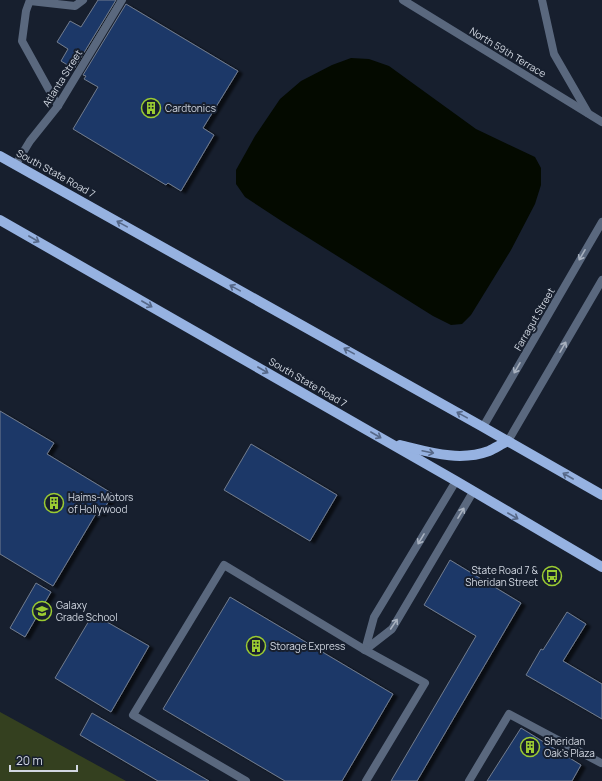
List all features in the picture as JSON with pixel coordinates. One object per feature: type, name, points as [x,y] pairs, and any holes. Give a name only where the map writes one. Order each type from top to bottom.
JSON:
[{"type":"main road","name":"South State Road 7","points":[[0,156],[508,441],[602,496]]},
{"type":"main road","name":"South State Road 7","points":[[0,220],[456,481],[602,567]]},
{"type":"main road","points":[[390,443],[449,456],[470,455],[488,451],[508,441]]},
{"type":"street","points":[[58,106],[22,41],[26,10],[30,0],[75,6],[83,0]]},
{"type":"street","name":"Atlanta Street","points":[[16,164],[30,140],[58,106],[122,0]]},
{"type":"street","name":"North 59th Terrace","points":[[403,0],[602,122]]},
{"type":"street","points":[[542,0],[554,54],[588,114]]},
{"type":"street","name":"Farragut Street","points":[[483,427],[602,222]]},
{"type":"street","points":[[508,441],[602,280]]},
{"type":"street","points":[[365,650],[374,617],[456,481]]},
{"type":"street","points":[[365,650],[392,629],[473,492]]},
{"type":"street","points":[[246,781],[133,715],[224,565],[365,650],[425,683],[366,781]]},
{"type":"street","points":[[469,781],[509,714],[602,763]]},
{"type":"green space","points":[[0,712],[126,781],[0,781]]},
{"type":"shaded area","points":[[351,58],[369,59],[389,66],[476,129],[535,157],[541,168],[541,185],[535,204],[511,250],[471,315],[462,324],[451,325],[433,316],[245,197],[236,184],[236,170],[255,136],[280,99],[301,81],[332,65]]},
{"type":"building","points":[[98,0],[116,0],[74,69],[61,61],[68,49],[57,42],[70,21],[81,27]]},
{"type":"building","name":"Cardtonics","points":[[126,4],[238,71],[203,128],[214,135],[181,191],[168,183],[166,185],[73,129],[98,87],[84,79],[86,76],[83,75]]},
{"type":"building","name":"Haims-Motors of Hollywood","points":[[0,411],[54,443],[47,454],[113,494],[101,514],[97,512],[53,586],[0,554]]},
{"type":"building","points":[[251,444],[337,495],[310,541],[224,490]]},
{"type":"building","points":[[450,560],[521,603],[417,781],[391,781],[476,636],[424,605]]},
{"type":"building","points":[[36,583],[51,592],[25,637],[10,628]]},
{"type":"building","name":"Storage Express","points":[[230,597],[393,694],[342,781],[285,781],[163,709]]},
{"type":"building","points":[[567,612],[586,624],[563,661],[602,684],[602,719],[526,675],[541,649],[543,650]]},
{"type":"building","points":[[93,614],[149,646],[111,712],[55,678]]},
{"type":"building","points":[[92,713],[209,781],[158,781],[80,735]]},
{"type":"building","name":"Sheridan Oak's Plaza","points":[[521,728],[581,765],[572,781],[487,781]]},
{"type":"place","name":"Cardtonics","points":[[151,108]]},
{"type":"place","name":"Haims-Motors of Hollywood","points":[[54,503]]},
{"type":"place","name":"State Road 7 & Sheridan Street","points":[[552,576]]},
{"type":"place","name":"Galaxy Grade School","points":[[42,611]]},
{"type":"place","name":"Storage Express","points":[[256,646]]},
{"type":"place","name":"Sheridan Oak's Plaza","points":[[530,747]]}]
